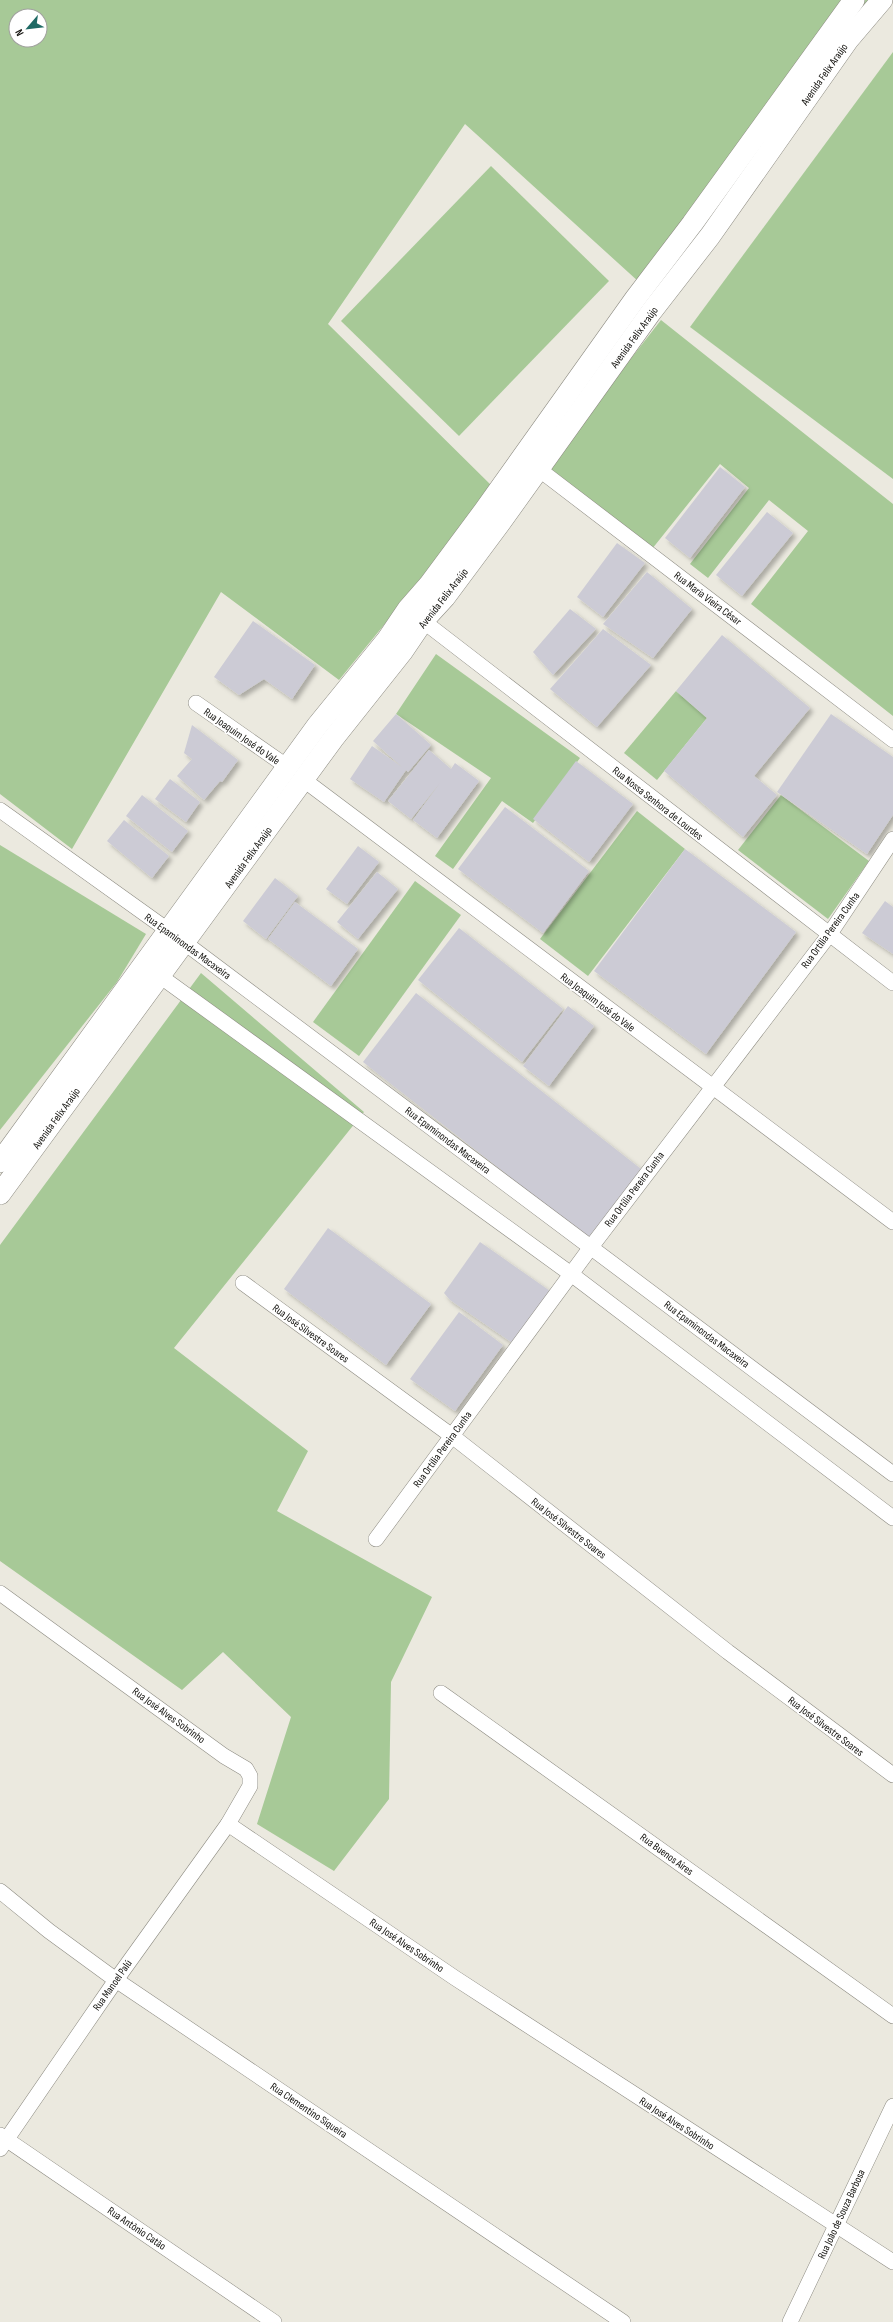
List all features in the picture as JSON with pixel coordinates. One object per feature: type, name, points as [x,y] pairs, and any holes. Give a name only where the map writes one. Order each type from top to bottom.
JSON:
[{"type":"main road","name":"Avenida Felix Araújo","points":[[0,1194],[152,970],[297,774],[333,739],[402,652],[423,621],[445,597],[635,299],[692,224],[854,0]]},
{"type":"main road","name":"Avenida Felix Araújo","points":[[297,774],[317,726],[386,640],[408,609],[531,463],[710,236],[848,40],[882,0]]},
{"type":"main road","name":"Avenida Felix Araújo","points":[[0,1162],[68,1066],[152,970]]},
{"type":"street","name":"Rua Maria Vieira César","points":[[531,463],[893,740]]},
{"type":"street","name":"Rua Nossa Senhora de Lourdes","points":[[423,621],[828,935],[893,983]]},
{"type":"street","name":"Rua Joaquim José do Vale","points":[[196,703],[297,774],[893,1222]]},
{"type":"street","name":"Rua Epaminondas Macaxeira","points":[[0,810],[177,937],[893,1474]]},
{"type":"street","name":"Rua Ortília Pereira Cunha","points":[[376,1539],[591,1247],[828,935],[893,839]]},
{"type":"street","points":[[152,970],[571,1274],[893,1518]]},
{"type":"street","name":"Rua José Silvestre Soares","points":[[243,1284],[452,1436],[728,1652],[893,1775]]},
{"type":"street","name":"Rua José Alves Sobrinho","points":[[0,1593],[224,1756],[246,1769],[250,1776],[250,1786],[228,1824],[462,1982],[835,2226],[893,2262]]},
{"type":"street","name":"Rua Buenos Aires","points":[[441,1693],[893,2016]]},
{"type":"street","name":"Rua Manoel Palú","points":[[2,2141],[228,1824]]},
{"type":"street","name":"Rua Clementino Siqueira","points":[[0,1890],[50,1931],[116,1980],[623,2322]]},
{"type":"street","name":"Rua João de Souza Barbosa","points":[[790,2322],[893,2106]]},
{"type":"street","name":"Rua Antônio Catão","points":[[2,2141],[274,2322]]},
{"type":"green space","points":[[0,0],[887,0],[661,302],[465,124],[328,324],[495,489],[339,680],[221,592],[72,849],[0,794]]},
{"type":"green space","points":[[893,52],[893,479],[690,327]]},
{"type":"green space","points":[[491,166],[609,281],[459,436],[341,321]]},
{"type":"green space","points":[[661,320],[893,504],[893,716],[751,604],[808,531],[769,500],[708,578],[690,564],[749,488],[720,464],[652,549],[547,466]]},
{"type":"green space","points":[[436,654],[580,758],[533,823],[502,801],[453,869],[435,856],[491,778],[396,714]]},
{"type":"green space","points":[[676,691],[707,718],[657,780],[624,753]]},
{"type":"green space","points":[[781,795],[869,861],[828,919],[738,850]]},
{"type":"green space","points":[[637,811],[685,849],[588,976],[540,939]]},
{"type":"green space","points":[[0,845],[146,934],[117,982],[0,1130]]},
{"type":"green space","points":[[415,881],[461,915],[359,1056],[313,1022]]},
{"type":"green space","points":[[201,973],[364,1112],[174,1348],[308,1451],[277,1511],[432,1597],[391,1682],[389,1799],[334,1871],[257,1824],[291,1717],[223,1652],[182,1690],[0,1561],[0,1245]]},
{"type":"building","points":[[720,467],[745,487],[690,558],[665,538]]},
{"type":"building","points":[[767,512],[793,533],[742,596],[716,575]]},
{"type":"building","points":[[617,543],[645,563],[603,617],[577,597]]},
{"type":"building","points":[[647,572],[692,609],[653,658],[603,624]]},
{"type":"building","points":[[570,609],[596,629],[553,675],[533,652]]},
{"type":"building","points":[[253,621],[315,665],[292,699],[264,679],[239,695],[214,677]]},
{"type":"building","points":[[603,629],[651,665],[597,727],[550,689]]},
{"type":"building","points":[[722,635],[810,708],[754,776],[777,795],[743,837],[664,771],[707,718],[676,691]]},
{"type":"building","points":[[396,714],[431,745],[408,772],[406,770],[384,802],[350,779],[372,746],[402,767],[373,741]]},
{"type":"building","points":[[831,714],[893,757],[893,815],[867,854],[777,792]]},
{"type":"building","points":[[192,725],[238,760],[222,782],[220,781],[204,800],[177,776],[192,759],[184,753]]},
{"type":"building","points":[[429,750],[451,769],[455,763],[479,781],[437,838],[413,820],[440,783],[411,819],[388,801]]},
{"type":"building","points":[[576,761],[633,804],[589,862],[533,819]]},
{"type":"building","points":[[170,779],[200,802],[186,822],[155,799]]},
{"type":"building","points":[[142,795],[188,831],[172,852],[126,816]]},
{"type":"building","points":[[505,807],[589,871],[543,933],[458,869]]},
{"type":"building","points":[[124,820],[169,856],[152,878],[107,841]]},
{"type":"building","points":[[358,846],[379,862],[347,904],[326,889]]},
{"type":"building","points":[[685,849],[796,932],[706,1054],[594,971]]},
{"type":"building","points":[[377,872],[398,889],[358,939],[337,922]]},
{"type":"building","points":[[275,878],[298,896],[266,939],[243,921]]},
{"type":"building","points":[[885,901],[893,907],[893,954],[862,933]]},
{"type":"building","points":[[295,902],[358,949],[331,986],[268,939]]},
{"type":"building","points":[[459,928],[563,1009],[522,1062],[418,980]]},
{"type":"building","points":[[416,993],[641,1169],[588,1238],[363,1062]]},
{"type":"building","points":[[568,1006],[594,1026],[549,1086],[523,1066]]},
{"type":"building","points":[[328,1228],[431,1304],[386,1365],[284,1289]]},
{"type":"building","points":[[480,1242],[550,1291],[514,1344],[450,1300],[444,1293]]},
{"type":"building","points":[[459,1312],[503,1345],[455,1411],[410,1379]]}]
